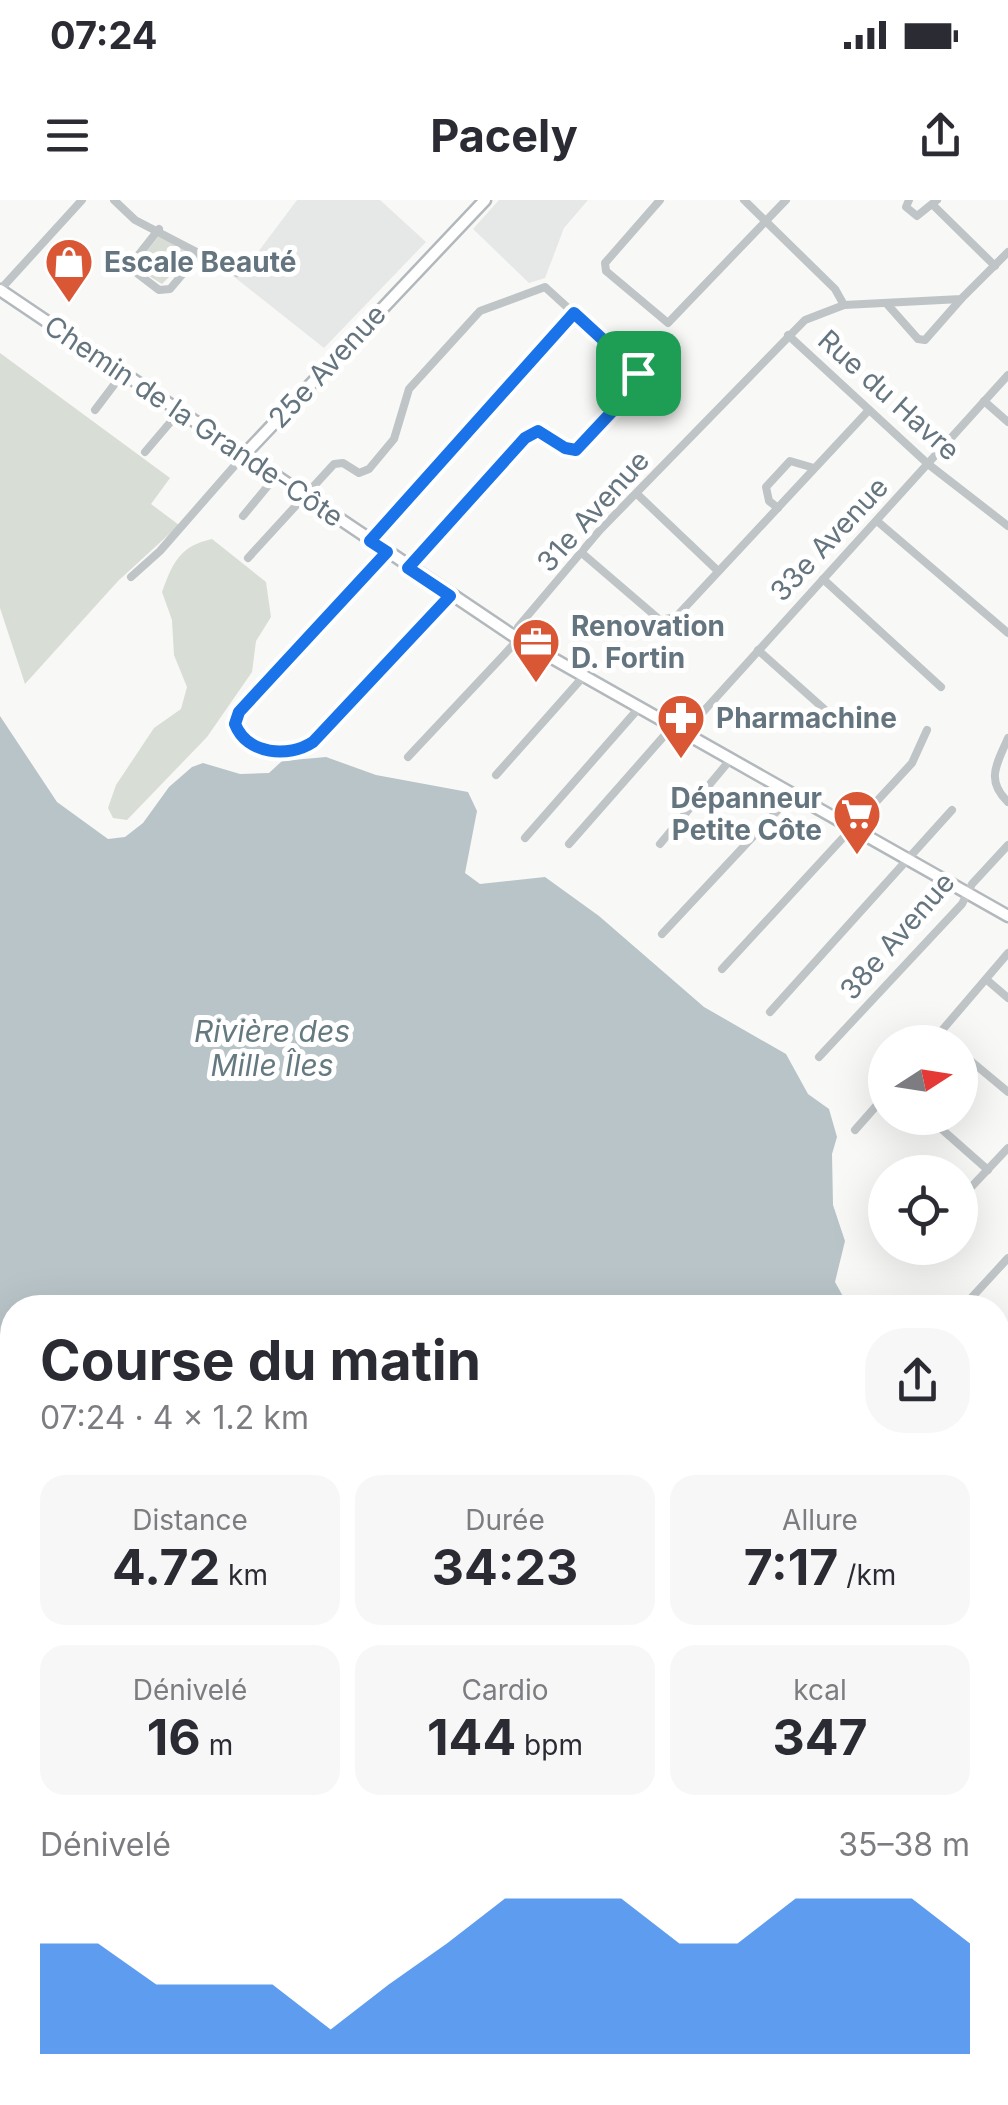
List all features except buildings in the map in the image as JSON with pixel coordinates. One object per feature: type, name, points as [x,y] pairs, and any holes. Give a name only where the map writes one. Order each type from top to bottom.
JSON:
[{"type":"main road","name":"25e Avenue","points":[[244,455],[485,200]]},
{"type":"main road","name":"Chemin de la Grande-Côte","points":[[0,290],[515,637],[1008,916]]},
{"type":"street","points":[[0,290],[82,200]]},
{"type":"street","points":[[114,200],[135,220],[160,229],[237,273]]},
{"type":"street","points":[[660,200],[605,263],[606,271],[668,323],[786,200]]},
{"type":"street","points":[[744,200],[836,289],[844,305]]},
{"type":"street","points":[[886,304],[918,339],[924,340],[1003,261],[935,202],[917,216],[906,207],[908,200]]},
{"type":"street","points":[[160,229],[129,267],[159,290],[170,288],[202,252]]},
{"type":"street","points":[[248,558],[336,463],[359,473],[368,470],[394,439],[409,390],[485,307],[543,286],[636,370],[638,384],[576,450],[565,448],[538,431],[528,435],[408,568]]},
{"type":"street","name":"31e Avenue","points":[[408,758],[501,658],[518,627],[583,554],[788,334],[805,320],[844,305],[961,299]]},
{"type":"street","points":[[370,541],[574,313]]},
{"type":"street","name":"Rue du Havre","points":[[788,334],[928,464],[1008,526]]},
{"type":"street","points":[[94,410],[123,373]]},
{"type":"street","name":"33e Avenue","points":[[683,734],[1008,376]]},
{"type":"street","points":[[984,401],[1008,422]]},
{"type":"street","points":[[583,554],[666,621],[676,617],[869,410]]},
{"type":"street","points":[[145,452],[179,412]]},
{"type":"street","name":"25e Avenue","points":[[131,577],[160,551],[244,455]]},
{"type":"street","points":[[778,508],[769,501],[766,487],[790,462],[814,468]]},
{"type":"street","points":[[243,516],[276,476]]},
{"type":"street","points":[[637,494],[718,570]]},
{"type":"street","points":[[877,521],[1008,632]]},
{"type":"street","points":[[387,552],[236,718],[240,734],[261,748],[288,752],[308,745],[450,596]]},
{"type":"street","points":[[823,578],[941,687]]},
{"type":"street","points":[[758,650],[841,724]]},
{"type":"street","points":[[496,775],[582,678]]},
{"type":"street","points":[[525,838],[638,709]]},
{"type":"street","points":[[570,844],[672,728]]},
{"type":"street","points":[[722,969],[916,758],[927,730]]},
{"type":"street","points":[[1008,738],[992,774],[995,790],[1008,802]]},
{"type":"street","points":[[660,844],[730,760]]},
{"type":"street","points":[[662,934],[792,795]]},
{"type":"street","points":[[770,1012],[952,810]]},
{"type":"street","name":"38e Avenue","points":[[820,1057],[1008,845]]},
{"type":"street","points":[[948,1025],[1008,953]]},
{"type":"street","points":[[987,980],[1008,998]]},
{"type":"street","points":[[978,1067],[1008,1092]]},
{"type":"street","points":[[855,1130],[868,1115]]},
{"type":"street","points":[[948,1135],[988,1170]]},
{"type":"street","points":[[978,1180],[1008,1148]]},
{"type":"street","points":[[974,1295],[1008,1258]]},
{"type":"shaded area","points":[[297,200],[380,200],[426,242],[324,348],[233,276],[252,260]]},
{"type":"shaded area","points":[[499,200],[588,200],[564,228],[545,278],[529,283],[473,229]]},
{"type":"shaded area","points":[[159,236],[191,249],[192,254],[162,284],[138,269],[137,263]]},
{"type":"shaded area","points":[[0,353],[170,478],[151,504],[179,525],[118,581],[25,684],[0,608]]},
{"type":"shaded area","points":[[212,539],[266,582],[271,617],[256,641],[252,672],[207,737],[127,820],[113,818],[108,808],[116,785],[154,728],[181,709],[187,687],[174,655],[172,620],[162,592],[179,557],[192,546]]},
{"type":"water","name":"Rivière des Mille Îles","points":[[0,716],[57,802],[108,839],[125,837],[143,823],[169,787],[192,767],[203,763],[240,774],[269,773],[282,761],[326,757],[376,775],[468,792],[477,811],[465,873],[480,884],[545,877],[599,916],[704,1007],[786,1054],[808,1094],[829,1109],[837,1137],[832,1154],[833,1205],[845,1241],[835,1282],[842,1295],[0,1295]]},
{"type":"place","name":"Escale Beauté","points":[[69,304]]},
{"type":"place","name":"Renovation D. Fortin","points":[[536,684]]},
{"type":"place","name":"Pharmachine","points":[[681,760]]},
{"type":"place","name":"Dépanneur Petite Côte","points":[[857,856]]},
{"type":"route","points":[[574,313],[638,373],[636,386],[574,451],[538,431],[528,435],[415,559],[408,568],[450,596],[313,742],[294,751],[278,752],[256,746],[240,734],[235,724],[239,712],[387,552],[370,541],[574,313]]}]
